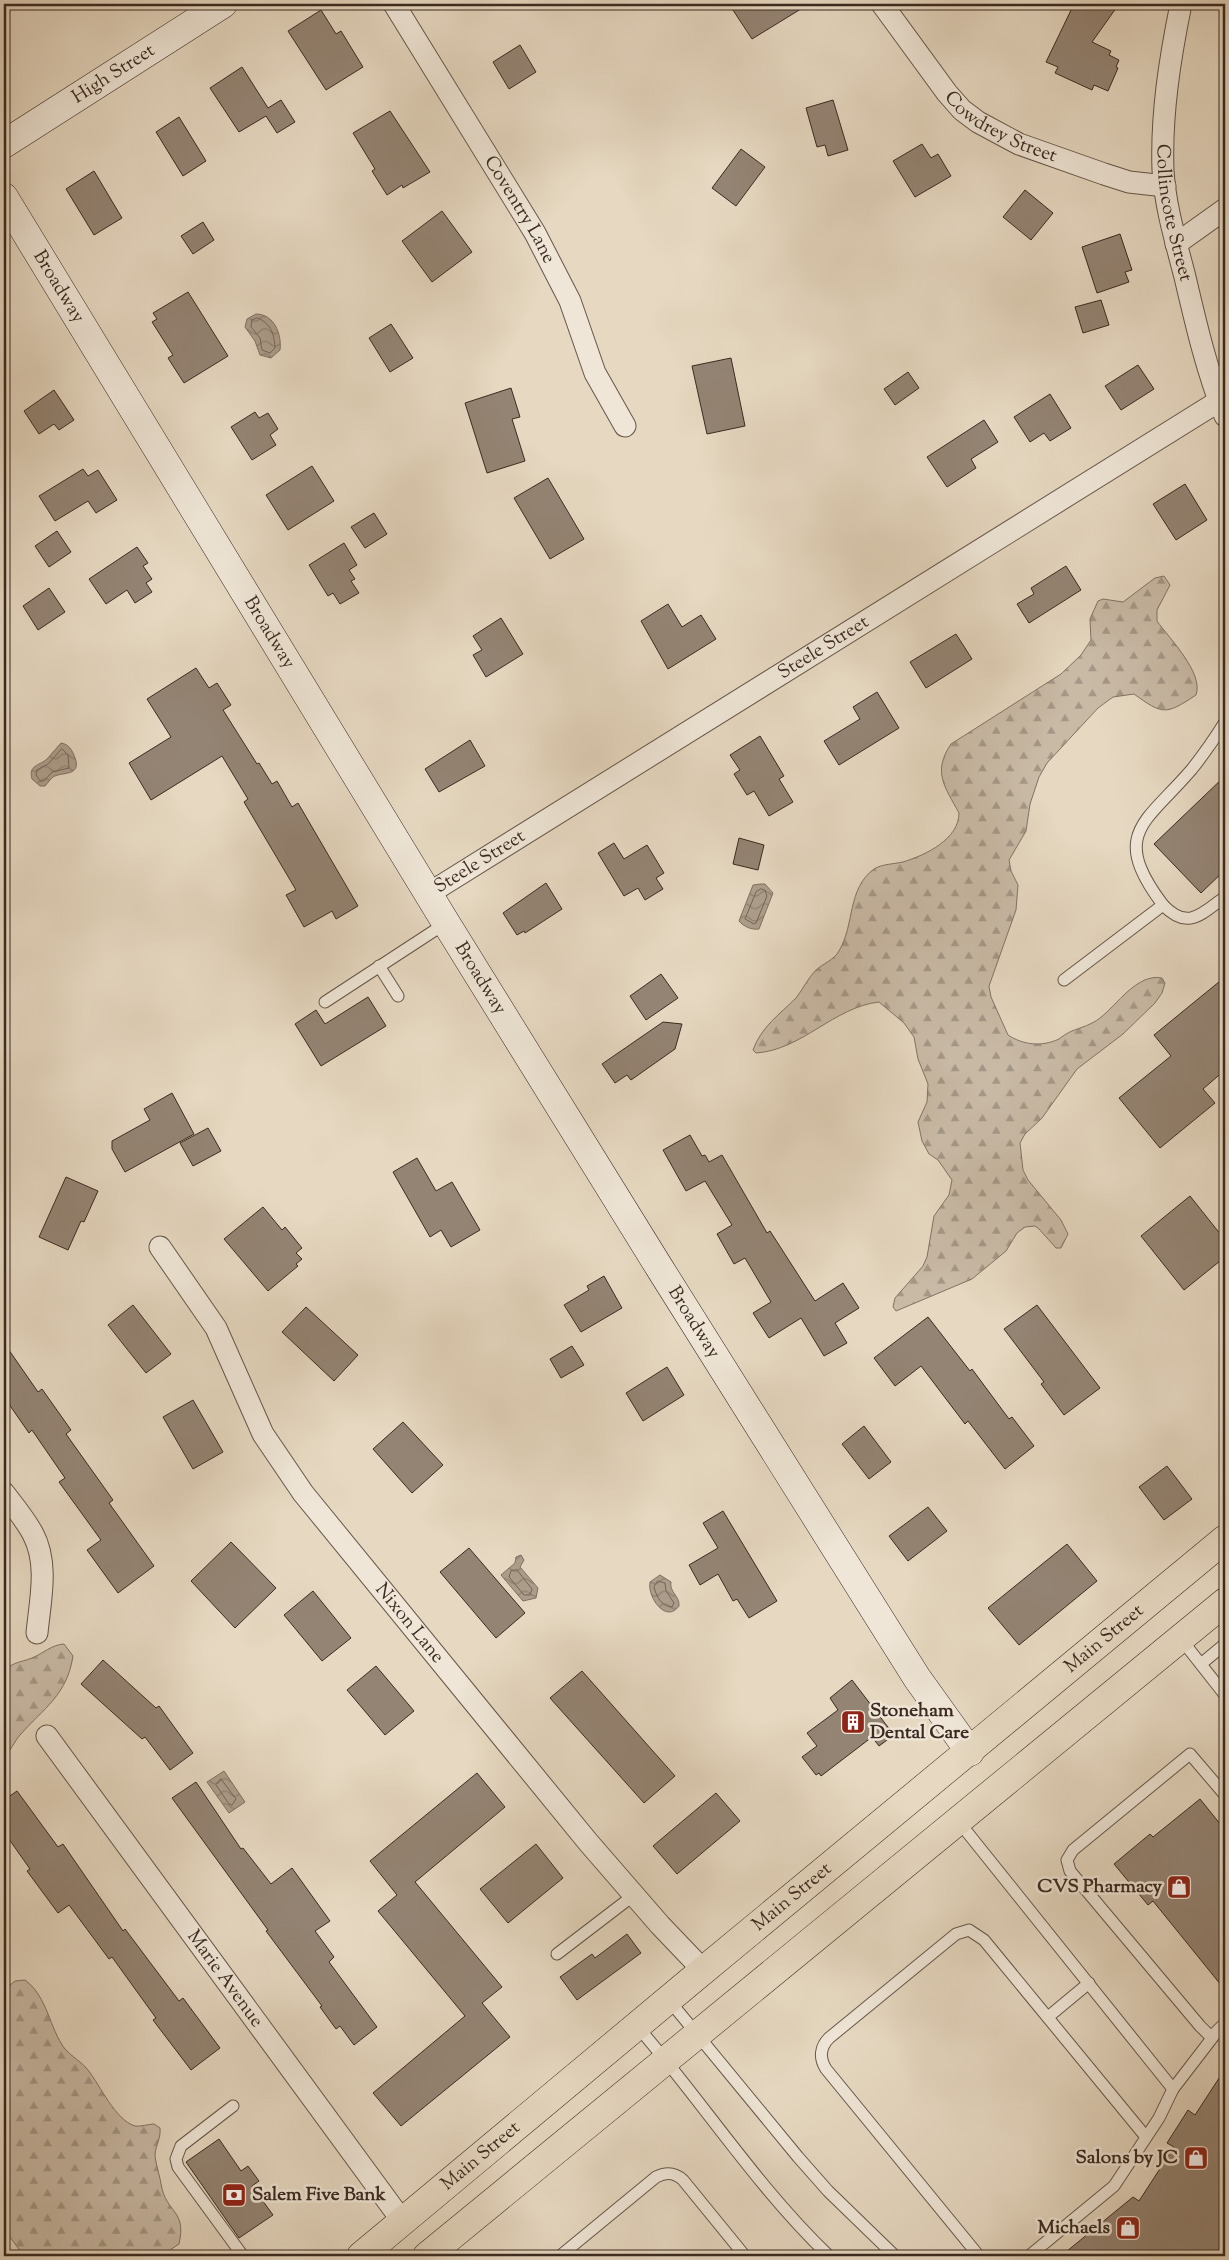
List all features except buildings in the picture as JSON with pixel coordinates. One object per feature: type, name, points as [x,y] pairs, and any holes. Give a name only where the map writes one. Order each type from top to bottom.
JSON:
[{"type":"main road","name":"High Street","points":[[4,144],[223,4]]},
{"type":"main road","name":"Broadway","points":[[4,197],[446,923],[917,1678],[970,1752]]},
{"type":"main road","name":"Main Street","points":[[361,2256],[703,1970],[970,1752],[1225,1539]]},
{"type":"main road","points":[[427,2256],[959,1822],[1225,1602]]},
{"type":"street","name":"Coventry Lane","points":[[394,4],[536,233],[570,302],[594,373],[625,426]]},
{"type":"street","name":"Cowdrey Street","points":[[882,4],[947,93],[962,110],[978,122],[1019,144],[1104,174],[1129,182],[1164,186]]},
{"type":"street","name":"Collincote Street","points":[[1181,4],[1165,111],[1163,145],[1164,186],[1176,244],[1196,323],[1222,408]]},
{"type":"street","points":[[1176,244],[1225,209]]},
{"type":"street","name":"Steele Street","points":[[428,894],[1222,408]]},
{"type":"street","name":"Nixon Lane","points":[[160,1247],[216,1328],[263,1434],[303,1493],[588,1842],[703,1970]]},
{"type":"street","points":[[4,1493],[33,1534],[40,1553],[42,1580],[37,1633]]},
{"type":"street","name":"Marie Avenue","points":[[47,1736],[403,2222]]},
{"type":"lane","points":[[1225,722],[1192,768],[1149,813],[1138,834],[1136,845],[1140,870],[1163,905],[1172,914],[1182,919],[1190,919],[1198,916],[1225,897]]},
{"type":"lane","points":[[1064,980],[1163,905]]},
{"type":"lane","points":[[325,1002],[446,923]]},
{"type":"lane","points":[[380,966],[398,996]]},
{"type":"lane","points":[[1181,1639],[1225,1695]]},
{"type":"lane","points":[[1201,1664],[1225,1644]]},
{"type":"lane","points":[[1211,2037],[1070,1871],[1067,1863],[1069,1855],[1073,1850],[1190,1754],[1225,1795]]},
{"type":"lane","points":[[959,1822],[1173,2089]]},
{"type":"lane","points":[[557,1954],[634,1895]]},
{"type":"lane","points":[[979,2256],[826,2070],[821,2051],[829,2038],[962,1931],[975,1932],[984,1940],[1146,2137]]},
{"type":"lane","points":[[1048,2017],[1089,1983]]},
{"type":"lane","points":[[668,2000],[828,2191],[895,2256]]},
{"type":"lane","points":[[1029,2256],[1114,2186],[1146,2137],[1173,2089],[1211,2037],[1225,2024]]},
{"type":"lane","points":[[637,2026],[667,2061],[762,2183],[808,2237],[828,2256]]},
{"type":"lane","points":[[233,2106],[182,2146],[176,2159],[178,2167],[243,2256]]},
{"type":"lane","points":[[560,2256],[656,2177],[669,2173],[683,2180],[745,2256]]},
{"type":"green space","points":[[1164,576],[1170,585],[1157,610],[1157,621],[1190,666],[1197,686],[1196,695],[1178,706],[1165,710],[1152,706],[1134,694],[1113,697],[1098,708],[1047,763],[1039,777],[1030,804],[1026,831],[1009,860],[1011,871],[1018,885],[1016,910],[989,986],[991,997],[1008,1035],[1020,1041],[1033,1044],[1053,1042],[1100,1018],[1128,991],[1144,980],[1162,978],[1165,983],[1162,993],[1155,1003],[1123,1034],[1077,1069],[1042,1118],[1025,1134],[1020,1143],[1023,1170],[1028,1180],[1061,1220],[1068,1234],[1061,1248],[1056,1248],[1035,1226],[1025,1227],[1017,1233],[1006,1251],[972,1279],[896,1311],[893,1307],[895,1298],[923,1266],[927,1257],[934,1216],[949,1195],[952,1180],[938,1160],[929,1154],[922,1141],[918,1122],[927,1102],[928,1084],[918,1059],[914,1037],[904,1023],[879,1002],[847,1012],[803,1037],[773,1050],[756,1053],[753,1050],[761,1034],[777,1015],[796,998],[813,973],[839,951],[844,941],[855,897],[865,877],[877,867],[903,862],[931,850],[940,845],[953,831],[958,822],[959,813],[945,787],[941,771],[945,754],[951,744],[1061,674],[1081,655],[1091,640],[1090,619],[1098,601],[1103,599],[1123,602],[1155,578]]},
{"type":"green space","points":[[64,1644],[73,1656],[66,1681],[53,1700],[20,1735],[4,1757],[4,1671],[14,1664]]},
{"type":"green space","points":[[25,1980],[39,1995],[55,2032],[65,2049],[88,2070],[121,2117],[135,2126],[154,2124],[160,2128],[155,2154],[156,2161],[164,2194],[178,2218],[181,2233],[179,2244],[161,2256],[24,2256],[4,2229],[4,1990],[15,1981]]},
{"type":"water","points":[[256,314],[268,317],[276,326],[280,338],[280,350],[271,358],[260,355],[255,341],[245,327],[247,319]]},
{"type":"water","points":[[61,743],[71,749],[76,766],[71,772],[57,775],[45,786],[40,786],[32,779],[33,768],[47,759]]},
{"type":"water","points":[[765,884],[773,893],[759,929],[754,929],[739,921],[753,885]]},
{"type":"water","points":[[521,1555],[524,1560],[520,1567],[538,1588],[536,1598],[523,1601],[501,1575],[515,1563],[516,1557]]},
{"type":"water","points":[[660,1575],[671,1582],[672,1589],[678,1599],[679,1606],[674,1611],[663,1610],[651,1595],[650,1582]]},
{"type":"water","points":[[224,1771],[245,1802],[229,1813],[207,1782]]},
{"type":"place","name":"Stoneham Dental Care","points":[[853,1722]]},
{"type":"place","name":"CVS Pharmacy","points":[[1179,1887]]},
{"type":"place","name":"Salons by JC","points":[[1196,2158]]},
{"type":"place","name":"Salem Five Bank","points":[[234,2195]]},
{"type":"place","name":"Michaels","points":[[1128,2228]]}]
